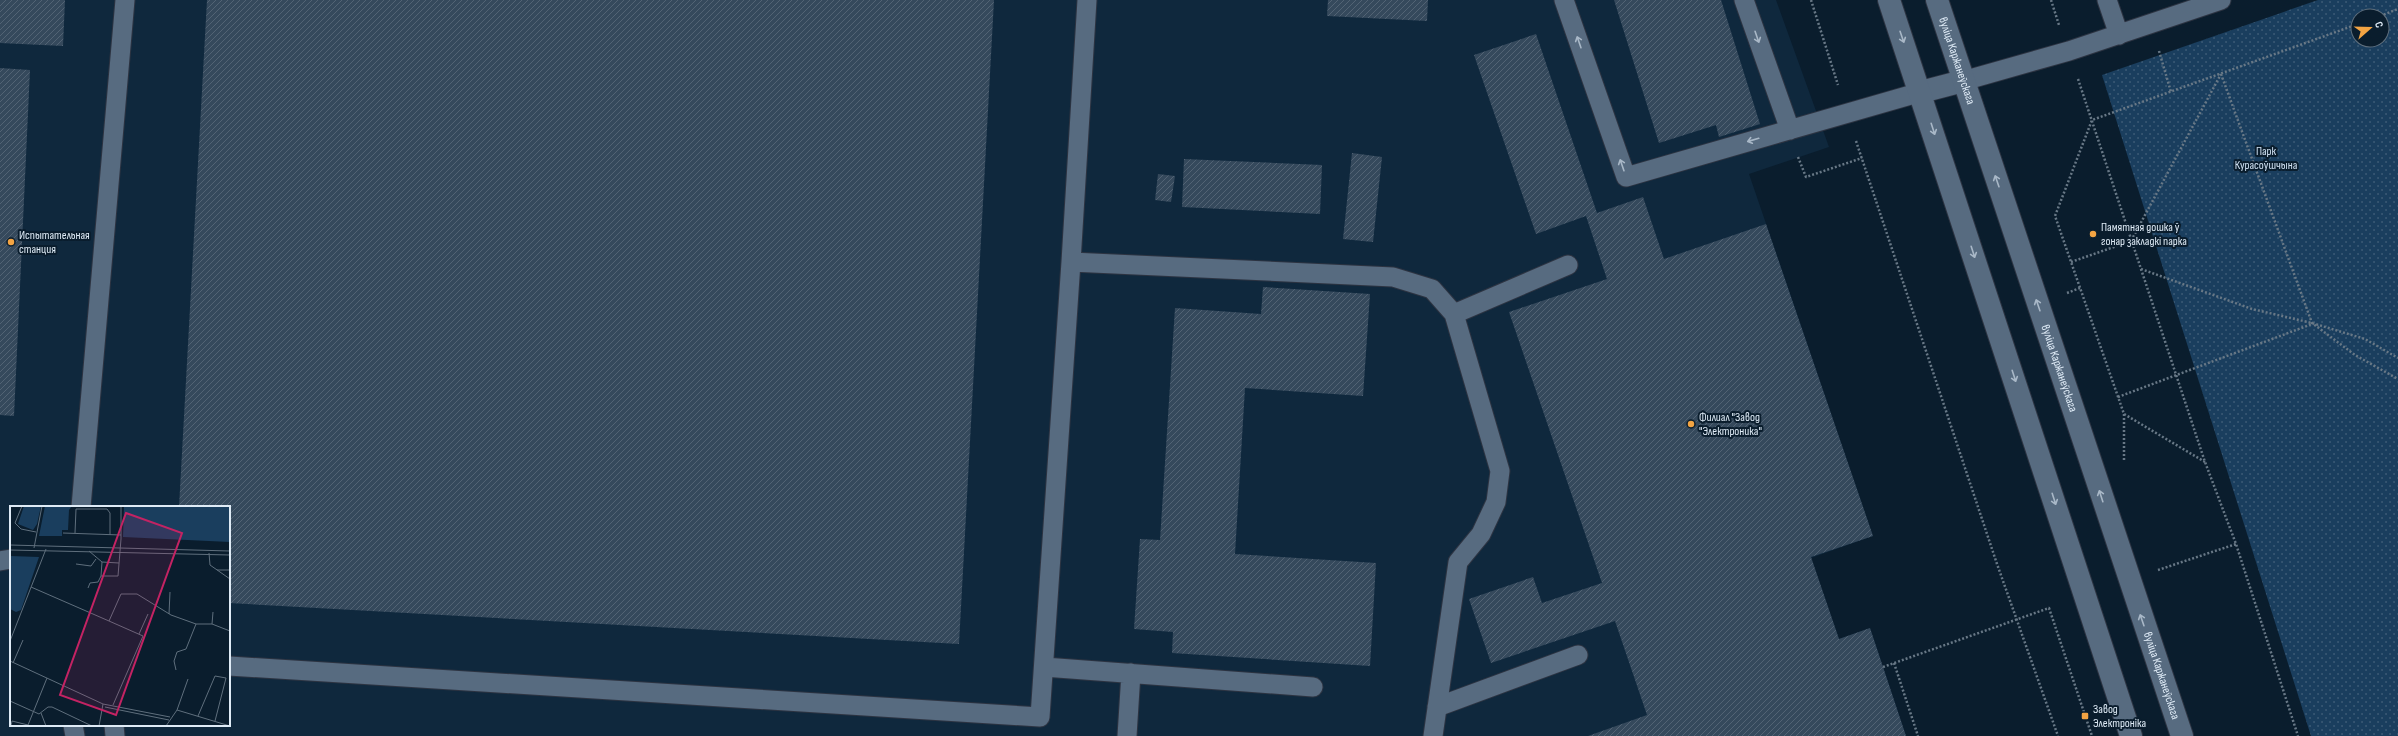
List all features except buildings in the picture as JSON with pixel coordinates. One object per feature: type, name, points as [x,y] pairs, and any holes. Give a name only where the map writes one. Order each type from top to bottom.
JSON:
[{"type":"main road","points":[[1889,0],[1921,92],[2131,736]]},
{"type":"main road","name":"вуліца Каржанеўскага","points":[[1937,0],[2182,736]]},
{"type":"main road","points":[[1921,92],[1963,81]]},
{"type":"lane","points":[[81,506],[125,0]]},
{"type":"lane","points":[[230,666],[1040,716],[1087,0]]},
{"type":"lane","points":[[1564,0],[1626,177],[1790,130],[1847,111],[1921,92]]},
{"type":"lane","points":[[1744,0],[1790,130]]},
{"type":"lane","points":[[2107,0],[2119,35]]},
{"type":"lane","points":[[1963,81],[2069,51],[2221,0]]},
{"type":"lane","points":[[1071,262],[1393,277],[1432,289],[1454,314],[1500,471],[1496,502],[1481,534],[1458,562],[1433,736]]},
{"type":"lane","points":[[1454,314],[1568,265]]},
{"type":"lane","points":[[0,560],[10,559]]},
{"type":"lane","points":[[1437,707],[1578,655]]},
{"type":"lane","points":[[1044,667],[1313,687]]},
{"type":"lane","points":[[1127,736],[1130,673]]},
{"type":"lane","points":[[73,726],[74,736]]},
{"type":"lane","points":[[114,726],[115,736]]},
{"type":"path","points":[[1811,0],[2016,621],[2058,736]]},
{"type":"path","points":[[2205,462],[2124,414],[2055,216],[2092,120],[2350,27]]},
{"type":"path","points":[[2069,51],[2140,268],[2178,374],[2205,462],[2236,544],[2298,736]]},
{"type":"path","points":[[2071,262],[2131,241],[2221,74]]},
{"type":"path","points":[[2221,74],[2312,324],[2355,355],[2398,379]]},
{"type":"path","points":[[1790,130],[1806,177],[1862,158]]},
{"type":"path","points":[[2140,268],[2252,309],[2365,339],[2398,358]]},
{"type":"path","points":[[2118,397],[2312,324]]},
{"type":"path","points":[[2152,572],[2236,544]]},
{"type":"path","points":[[1883,667],[2049,608],[2092,736]]},
{"type":"path","points":[[1894,663],[1918,736]]},
{"type":"shaded area","points":[[0,0],[1776,0],[1829,147],[1749,174],[1873,536],[1811,558],[1839,639],[1870,628],[1906,736],[0,736]]},
{"type":"green space","name":"Парк Курасоўшчына","points":[[2318,0],[2398,0],[2398,736],[2311,736],[2102,75]]},
{"type":"place","name":"Памятная дошка ў гонар закладкі парка","points":[[2093,234]]},
{"type":"place","name":"Испытательная станция","points":[[11,242]]},
{"type":"place","name":"Филиал \"Завод \"Электроника\"","points":[[1691,424]]},
{"type":"place","name":"Завод Электроніка","points":[[2085,716]]}]
